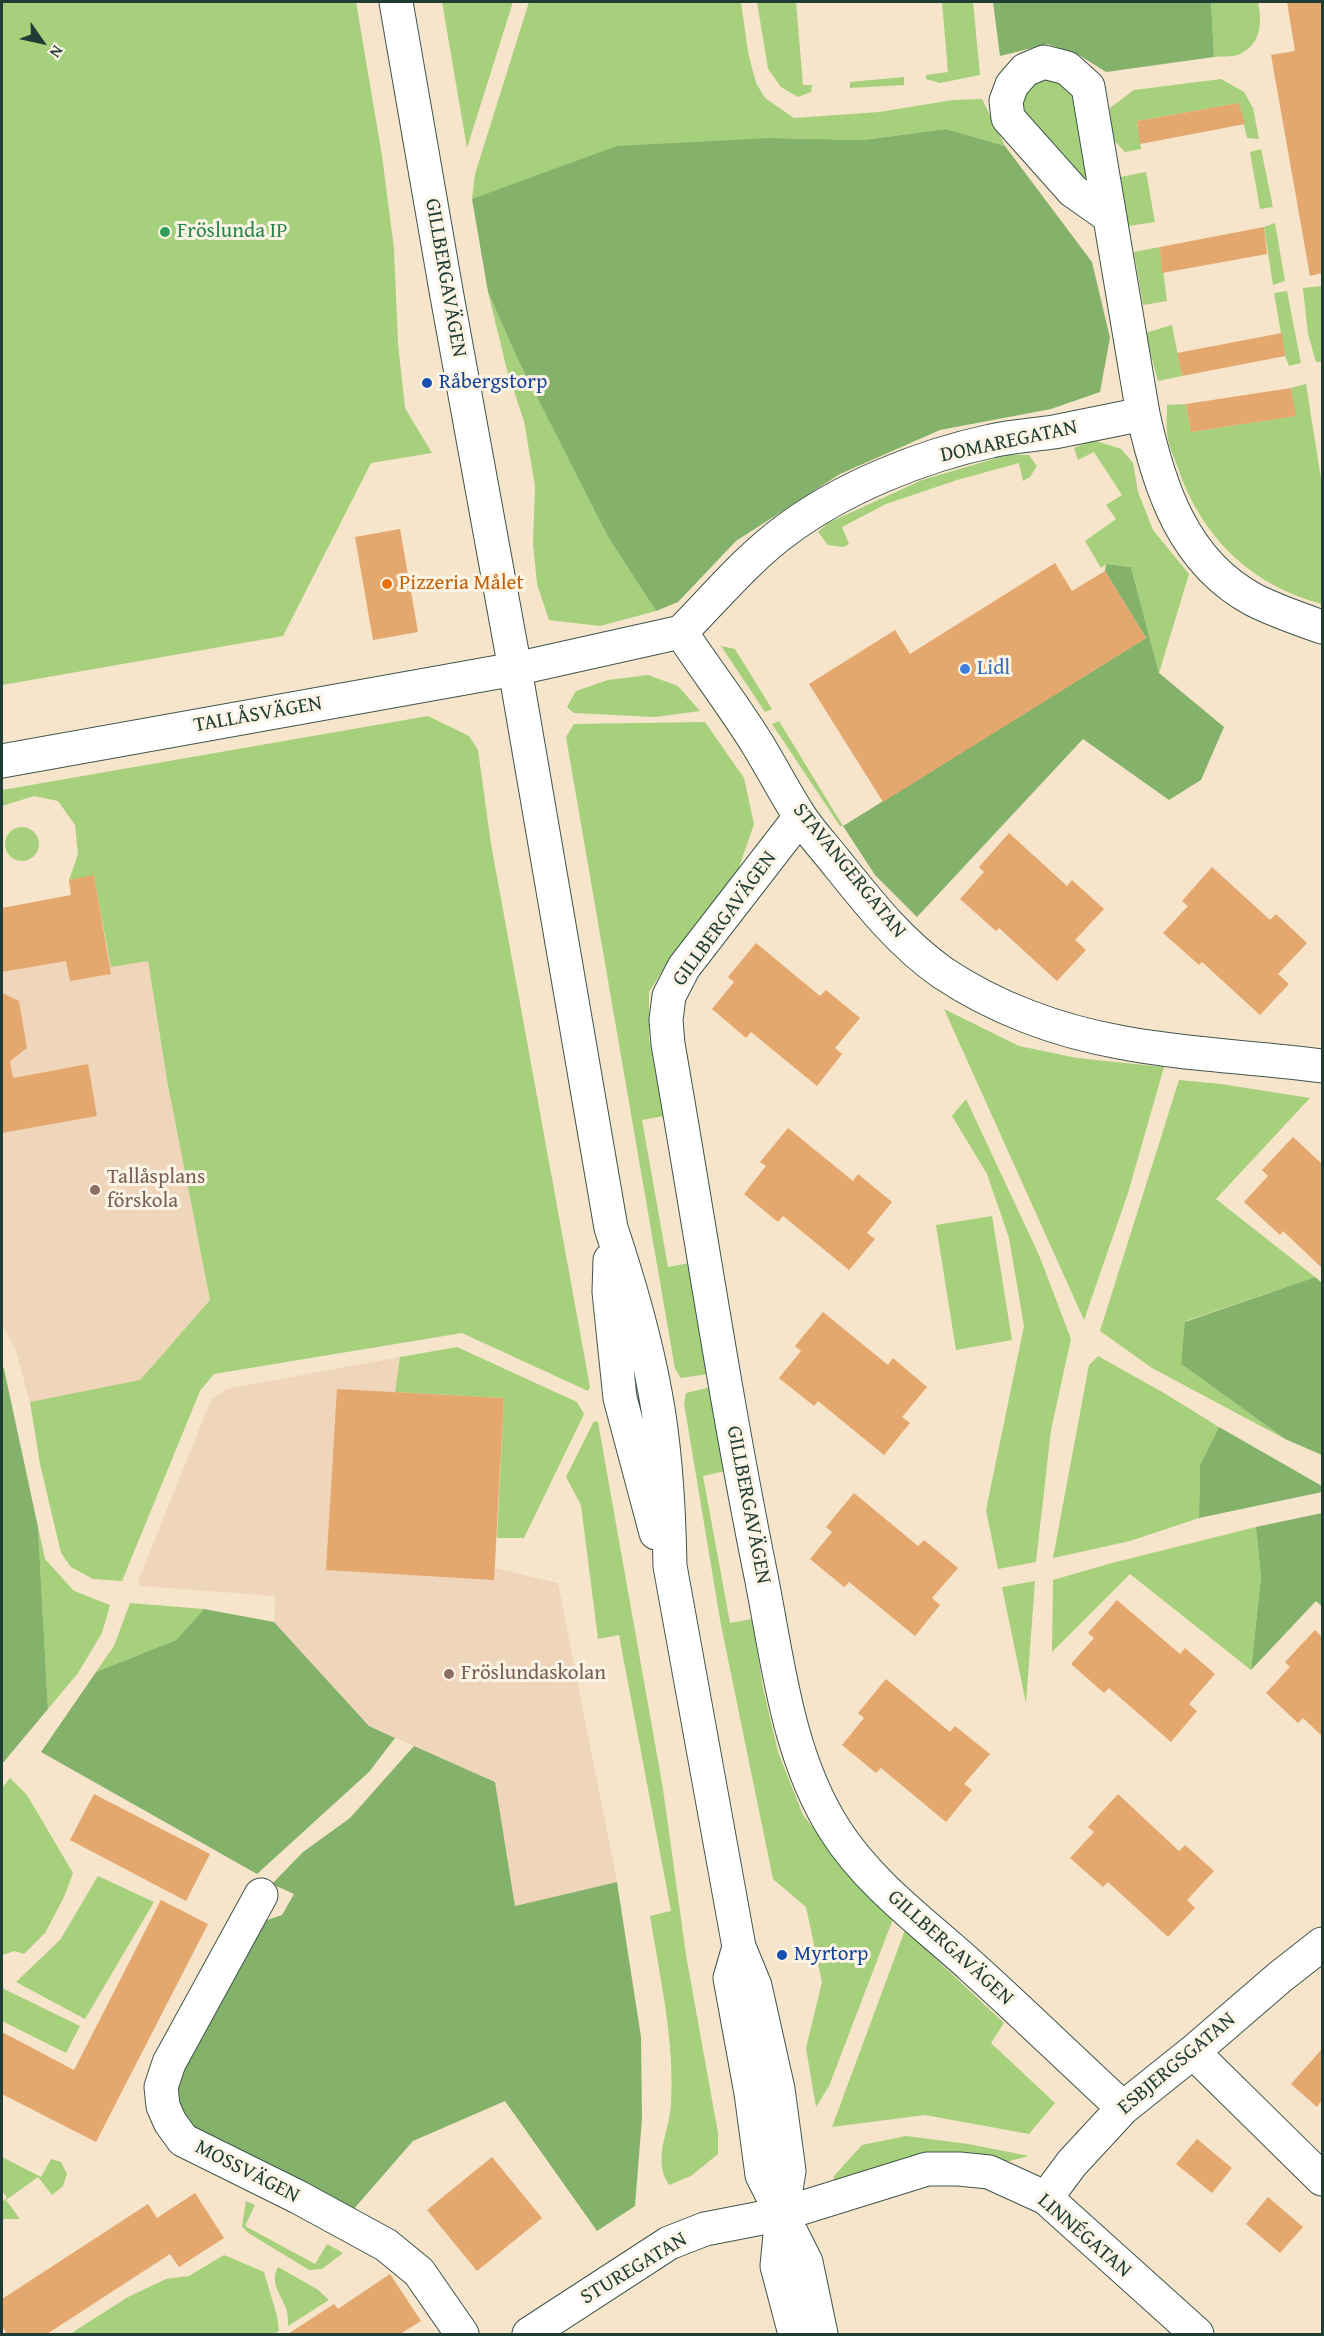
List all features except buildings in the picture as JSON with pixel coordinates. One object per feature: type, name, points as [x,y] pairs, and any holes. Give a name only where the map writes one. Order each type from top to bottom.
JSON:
[{"type":"street","name":"GILLBERGAVÄGEN","points":[[396,2],[515,669],[610,1228],[609,1292],[620,1398],[652,1522],[670,1566],[739,1947],[730,1978],[751,2093],[762,2175],[806,2262],[821,2334]]},
{"type":"street","points":[[1110,217],[1143,414],[1154,462],[1167,499],[1182,529],[1224,578],[1253,599],[1286,615],[1323,627]]},
{"type":"street","name":"DOMAREGATAN","points":[[681,632],[784,531],[830,502],[872,482],[905,467],[993,440],[1054,432],[1143,414]]},
{"type":"street","points":[[515,669],[681,632]]},
{"type":"street","name":"STAVANGERGATAN","points":[[681,632],[757,743],[801,817],[876,912],[912,948],[943,973],[979,994],[1047,1023],[1120,1042],[1323,1066]]},
{"type":"street","name":"TALLÅSVÄGEN","points":[[2,761],[515,669]]},
{"type":"street","name":"GILLBERGAVÄGEN","points":[[801,817],[684,967],[669,996],[666,1020],[668,1044],[740,1474],[800,1759],[816,1798],[836,1832],[870,1876],[973,1967],[1123,2108]]},
{"type":"street","name":"MOSSVÄGEN","points":[[261,1895],[169,2063],[161,2087],[163,2106],[170,2122],[183,2140],[298,2197],[386,2245],[420,2272],[462,2334]]},
{"type":"street","name":"ESBJERGSGATAN","points":[[1046,2198],[1072,2163],[1123,2108],[1323,1944]]},
{"type":"street","points":[[1193,2052],[1323,2179]]},
{"type":"street","name":"LINNÉGATAN","points":[[782,2214],[927,2169],[989,2172],[1046,2198],[1193,2333]]},
{"type":"street","points":[[782,2214],[777,2265],[795,2334]]},
{"type":"street","name":"STUREGATAN","points":[[529,2334],[669,2243],[705,2229],[782,2214]]},
{"type":"shaded area","name":"Tallåsplans förskola","points":[[94,875],[148,961],[167,1080],[210,1300],[138,1382],[30,1402],[15,1348],[2,1325],[2,908],[71,895],[69,880]]},
{"type":"shaded area","name":"Fröslundaskolan","points":[[400,1357],[395,1392],[504,1398],[495,1568],[558,1583],[617,1882],[515,1906],[495,1782],[369,1726],[274,1622],[275,1596],[140,1586],[138,1581],[211,1400],[226,1389]]},
{"type":"green space","name":"Fröslunda IP","points":[[2,2],[356,2],[382,156],[394,249],[398,343],[405,408],[432,453],[371,463],[283,636],[2,685]]},
{"type":"green space","points":[[442,2],[513,2],[467,148]]},
{"type":"green space","points":[[529,2],[741,2],[748,52],[756,83],[765,98],[794,118],[879,112],[953,100],[982,99],[1005,146],[946,129],[863,140],[771,138],[472,199],[475,174]]},
{"type":"green space","points":[[757,2],[796,2],[803,85],[812,85],[811,92],[798,97],[781,87],[768,69]]},
{"type":"green space","points":[[942,2],[973,2],[980,75],[940,83],[926,79],[926,75],[948,72]]},
{"type":"green space","points":[[993,2],[1211,2],[1214,57],[1106,72],[1079,55],[1048,44],[1000,56]]},
{"type":"green space","points":[[1211,2],[1258,2],[1260,25],[1256,39],[1252,45],[1236,56],[1214,57]]},
{"type":"green space","points":[[904,77],[904,85],[850,88],[850,82]]},
{"type":"green space","points":[[1039,77],[1056,78],[1073,94],[1086,170],[1086,177],[1081,182],[1027,118],[1020,101]]},
{"type":"green space","points":[[1221,79],[1244,92],[1253,108],[1259,139],[1247,138],[1239,103],[1137,121],[1141,149],[1125,152],[1111,137],[1110,108],[1134,90]]},
{"type":"green space","points":[[946,129],[1005,146],[1092,262],[1110,338],[1100,392],[1051,409],[940,430],[840,474],[736,541],[678,602],[656,611],[608,537],[518,360],[488,292],[472,199],[617,146],[771,138],[863,140]]},
{"type":"green space","points":[[1261,149],[1273,207],[1260,209],[1250,152]]},
{"type":"green space","points":[[1146,172],[1155,222],[1128,226],[1120,177]]},
{"type":"green space","points":[[1275,223],[1285,281],[1273,285],[1264,227]]},
{"type":"green space","points":[[1160,247],[1167,301],[1143,305],[1134,252]]},
{"type":"green space","points":[[1322,286],[1322,362],[1316,362],[1308,334],[1303,288]]},
{"type":"green space","points":[[1287,291],[1301,363],[1289,366],[1285,356],[1274,293]]},
{"type":"green space","points":[[488,292],[518,360],[608,537],[656,611],[600,626],[549,620],[537,584],[533,543],[535,486],[524,421],[507,370]]},
{"type":"green space","points":[[1172,325],[1182,376],[1158,381],[1145,333]]},
{"type":"green space","points":[[1306,384],[1322,485],[1322,604],[1273,585],[1232,555],[1215,537],[1200,516],[1188,493],[1170,446],[1167,430],[1167,405],[1186,404],[1191,432],[1295,416],[1291,388]]},
{"type":"green space","points":[[1093,440],[1121,449],[1133,463],[1138,492],[1153,530],[1189,574],[1159,673],[1131,567],[1106,564],[1101,568],[1085,541],[1116,519],[1106,505],[1122,495],[1094,452],[1078,460],[1074,448]]},
{"type":"green space","points":[[1007,455],[1029,455],[1037,466],[1030,477],[1023,481],[1019,463],[957,480],[886,504],[842,527],[849,544],[844,547],[828,545],[818,532],[828,523],[922,480]]},
{"type":"green space","points":[[1106,564],[1131,567],[1159,673],[1224,727],[1201,780],[1169,800],[1083,739],[917,917],[875,875],[843,826],[1146,638],[1105,571]]},
{"type":"green space","points":[[721,646],[735,649],[772,709],[765,712]]},
{"type":"green space","points":[[648,675],[678,686],[700,711],[655,717],[574,713],[567,707],[576,691],[608,680]]},
{"type":"green space","points":[[428,716],[469,736],[478,750],[491,844],[590,1387],[588,1391],[462,1333],[214,1374],[200,1391],[122,1581],[93,1579],[71,1567],[61,1553],[40,1464],[30,1402],[140,1380],[210,1300],[167,1080],[148,961],[111,967],[94,876],[69,880],[78,854],[75,825],[58,801],[34,796],[2,806],[2,790]]},
{"type":"green space","points":[[779,721],[843,826],[840,826],[772,724]]},
{"type":"green space","points":[[705,722],[744,778],[754,824],[737,873],[675,951],[649,992],[649,1038],[664,1116],[642,1120],[668,1267],[690,1263],[708,1374],[681,1378],[675,1369],[566,737],[574,724]]},
{"type":"green space","points":[[22,827],[34,832],[39,844],[34,856],[22,861],[10,856],[5,844],[10,832]]},
{"type":"green space","points":[[944,1009],[1019,1046],[1077,1058],[1164,1067],[1128,1193],[1084,1320]]},
{"type":"green space","points":[[1179,1080],[1310,1098],[1216,1199],[1315,1277],[1186,1321],[1181,1364],[1285,1439],[1152,1368],[1100,1331]]},
{"type":"green space","points":[[966,1099],[1039,1255],[1071,1339],[1051,1430],[1036,1562],[998,1569],[986,1510],[1024,1326],[1009,1238],[987,1174],[952,1116]]},
{"type":"green space","points":[[992,1216],[1012,1340],[956,1350],[936,1225]]},
{"type":"green space","points":[[1315,1277],[1322,1283],[1322,1455],[1285,1439],[1181,1364],[1185,1322]]},
{"type":"green space","points":[[457,1347],[577,1402],[584,1414],[524,1538],[497,1538],[504,1398],[395,1392],[400,1357]]},
{"type":"green space","points":[[1098,1356],[1219,1427],[1200,1465],[1199,1518],[1130,1541],[1053,1558],[1089,1365]]},
{"type":"green space","points":[[2,1364],[38,1527],[48,1709],[2,1764]]},
{"type":"green space","points":[[711,1387],[725,1471],[703,1476],[730,1623],[752,1619],[763,1688],[778,1752],[803,1815],[847,1870],[893,1919],[829,2086],[816,2107],[806,2048],[822,1982],[806,1907],[773,1879],[721,1625],[684,1403],[686,1393]]},
{"type":"green space","points":[[594,1421],[598,1422],[663,1789],[686,1955],[718,2133],[718,2154],[691,2176],[669,2185],[664,2175],[662,2156],[671,2105],[671,2057],[666,2010],[650,1916],[671,1911],[619,1635],[598,1639],[581,1505],[566,1477]]},
{"type":"green space","points":[[1219,1427],[1322,1486],[1322,1492],[1199,1518],[1200,1465]]},
{"type":"green space","points":[[1322,1513],[1322,1606],[1316,1601],[1251,1670],[1261,1577],[1256,1527]]},
{"type":"green space","points":[[38,1527],[45,1559],[74,1591],[110,1605],[102,1633],[78,1673],[48,1709]]},
{"type":"green space","points":[[1256,1527],[1261,1577],[1251,1670],[1130,1574],[1052,1652],[1053,1580]]},
{"type":"green space","points":[[1035,1581],[1026,1703],[1002,1587]]},
{"type":"green space","points":[[130,1603],[204,1609],[176,1640],[96,1672],[114,1646]]},
{"type":"green space","points":[[204,1609],[274,1622],[369,1726],[395,1738],[369,1772],[257,1874],[41,1752],[96,1672],[176,1640]]},
{"type":"green space","points":[[414,1746],[495,1782],[515,1906],[617,1882],[641,2037],[642,2118],[635,2206],[597,2231],[505,2101],[413,2141],[352,2211],[189,2127],[170,2105],[171,2080],[255,1924],[282,1915],[294,1894],[272,1884],[303,1852],[350,1818]]},
{"type":"green space","points":[[10,1778],[27,1795],[73,1873],[64,1897],[45,1933],[24,1954],[15,1951],[2,1955],[2,1788]]},
{"type":"green space","points":[[98,1876],[154,1902],[85,2019],[16,1982],[60,1940]]},
{"type":"green space","points":[[905,1930],[1004,2023],[991,2043],[1055,2103],[1029,2134],[925,2115],[832,2127]]},
{"type":"green space","points":[[2,1988],[80,2026],[66,2053],[2,2021]]},
{"type":"green space","points":[[906,2136],[968,2144],[1029,2156],[986,2167],[833,2187],[834,2176],[862,2145]]},
{"type":"green space","points":[[2,2157],[41,2177],[51,2159],[61,2162],[67,2174],[63,2186],[52,2195],[38,2177],[6,2200],[20,2219],[2,2219],[2,2202],[7,2198],[2,2190]]},
{"type":"green space","points":[[246,2201],[255,2205],[245,2226],[315,2264],[327,2244],[343,2253],[322,2269],[309,2270],[247,2232],[242,2226]]},
{"type":"green space","points":[[224,2255],[264,2272],[279,2331],[273,2334],[70,2334],[128,2297],[166,2279],[189,2276]]},
{"type":"green space","points":[[278,2267],[317,2289],[329,2300],[288,2326],[287,2311],[275,2279]]},
{"type":"place","name":"Fröslunda IP","points":[[165,232]]},
{"type":"place","name":"Råbergstorp","points":[[427,383]]},
{"type":"place","name":"Pizzeria Målet","points":[[387,584]]},
{"type":"place","name":"Lidl","points":[[965,669]]},
{"type":"place","name":"Tallåsplans förskola","points":[[95,1190]]},
{"type":"place","name":"Fröslundaskolan","points":[[449,1674]]},
{"type":"place","name":"Myrtorp","points":[[782,1955]]}]
